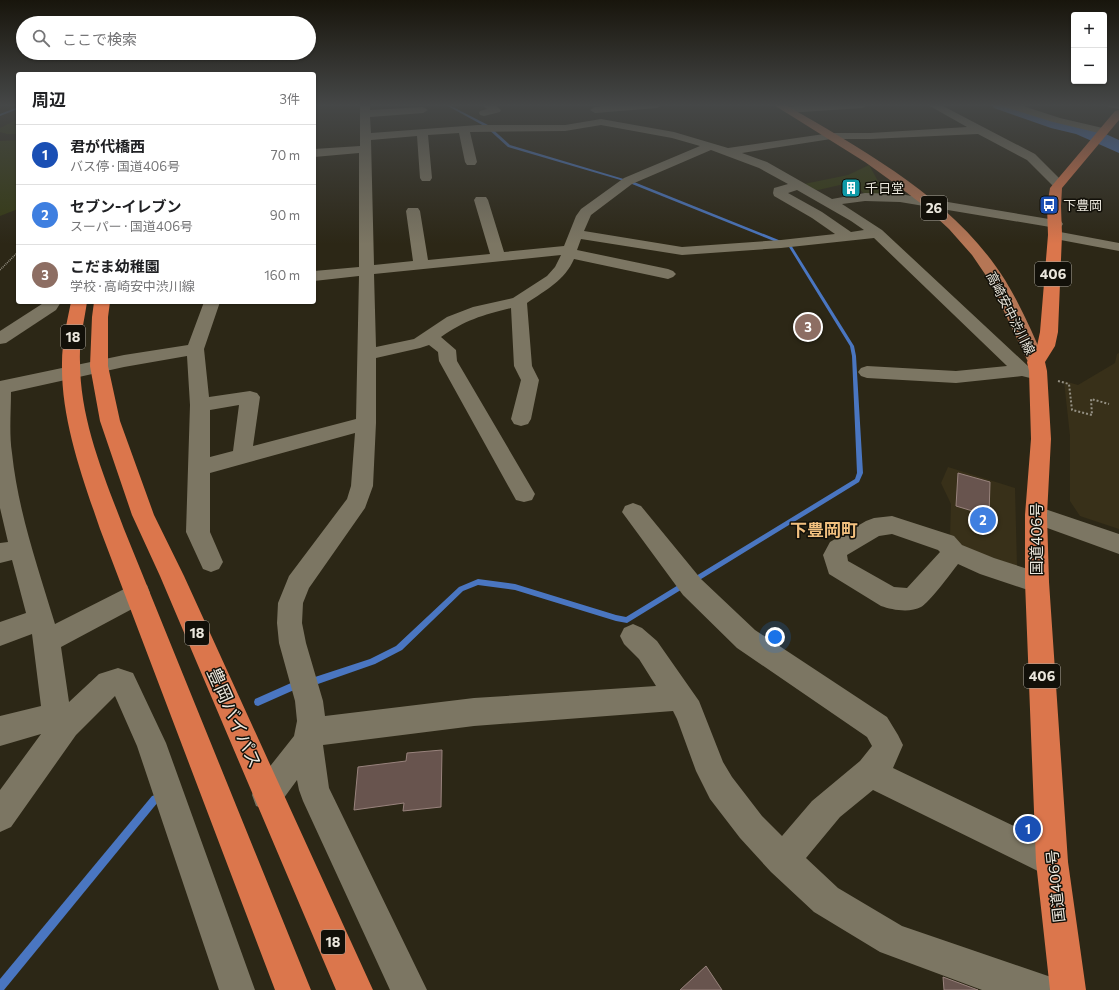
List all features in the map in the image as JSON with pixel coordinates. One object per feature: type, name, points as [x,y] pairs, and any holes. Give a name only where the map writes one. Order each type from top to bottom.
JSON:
[{"type":"highway","points":[[1058,184],[1088,151]]},
{"type":"highway","name":"406","points":[[1038,372],[1049,332],[1055,230],[1054,206],[1056,188],[1058,184]]},
{"type":"highway","name":"18","points":[[79,304],[73,336],[71,372],[79,430],[112,529],[293,990]]},
{"type":"highway","name":"豊岡バイパス","points":[[102,304],[99,366],[110,420],[143,515],[172,576],[267,795],[355,990]]},
{"type":"highway","name":"国道406号","points":[[1038,372],[1041,439],[1036,515],[1036,582],[1052,862],[1068,990]]},
{"type":"main road","name":"高崎安中渋川線","points":[[854,151],[928,202],[965,238],[996,279],[1009,303],[1038,372]]},
{"type":"street","points":[[365,151],[367,354],[366,423],[362,486],[357,502],[348,517],[298,583],[292,594],[289,616],[290,632],[309,696],[314,790],[409,990]]},
{"type":"street","points":[[424,151],[426,178]]},
{"type":"street","points":[[469,151],[471,162]]},
{"type":"street","points":[[367,354],[420,343],[453,322],[479,311],[520,301],[552,279],[562,269],[583,216],[586,212],[628,181],[699,151]]},
{"type":"street","points":[[728,152],[733,151]]},
{"type":"street","points":[[1020,151],[1031,157],[1058,184]]},
{"type":"street","points":[[728,152],[763,165],[831,203],[877,232],[1038,372]]},
{"type":"street","points":[[800,185],[778,192],[817,214],[848,236]]},
{"type":"street","points":[[831,203],[851,199],[879,198],[928,202],[1055,230],[1119,247]]},
{"type":"street","points":[[481,200],[498,256]]},
{"type":"street","points":[[413,211],[421,264]]},
{"type":"street","points":[[576,234],[682,251],[781,244],[877,232]]},
{"type":"street","points":[[316,276],[498,256],[569,252],[668,274]]},
{"type":"street","points":[[520,301],[523,366],[530,380],[521,419]]},
{"type":"street","points":[[0,339],[52,304]]},
{"type":"street","points":[[211,304],[195,349],[200,405],[198,532],[211,562]]},
{"type":"street","points":[[430,337],[447,350],[448,361],[524,494]]},
{"type":"street","points":[[62,721],[43,630],[10,551],[1,451],[1,387],[99,366],[195,349]]},
{"type":"street","points":[[867,372],[956,377],[1038,372]]},
{"type":"street","points":[[200,405],[250,397],[243,445],[243,456]]},
{"type":"street","points":[[198,468],[366,423]]},
{"type":"street","points":[[633,512],[692,587],[746,638],[877,727],[888,746],[885,756],[871,773],[829,806],[783,860]]},
{"type":"street","points":[[1036,515],[1119,544]]},
{"type":"street","points":[[954,552],[989,567],[1036,582]]},
{"type":"street","points":[[0,634],[43,630],[138,593]]},
{"type":"street","points":[[633,636],[648,650],[688,711],[711,771],[721,788],[751,827],[783,860],[826,900],[892,940],[954,963],[1038,990]]},
{"type":"street","points":[[0,816],[62,721],[109,684],[118,681],[123,682],[151,743],[237,990]]},
{"type":"street","points":[[267,795],[310,737],[474,712],[667,699],[679,696]]},
{"type":"street","points":[[0,731],[62,721]]},
{"type":"street","points":[[871,773],[1052,862]]},
{"type":"path","points":[[0,270],[16,254]]},
{"type":"path","points":[[1038,372],[1069,384],[1072,410],[1092,416],[1091,400],[1109,404]]},
{"type":"shaded area","points":[[1119,353],[1119,529],[1080,516],[1070,501],[1070,436],[1064,381],[1078,385],[1115,363],[1117,354]]},
{"type":"shaded area","points":[[948,467],[1015,488],[1017,566],[967,549],[950,537],[951,504],[941,483]]},
{"type":"green space","points":[[0,151],[16,151],[16,210],[0,216]]},
{"type":"green space","points":[[869,165],[887,197],[867,197],[855,184],[840,185],[818,190],[804,184],[848,175]]},
{"type":"building","points":[[958,473],[990,482],[989,516],[956,506]]},
{"type":"building","points":[[442,750],[441,807],[403,811],[404,803],[354,810],[358,767],[406,761],[407,753]]},
{"type":"building","points":[[706,966],[722,990],[680,990]]},
{"type":"building","points":[[943,977],[978,990],[944,990]]},
{"type":"waterway","points":[[527,151],[625,180]]},
{"type":"waterway","points":[[633,183],[790,246],[852,346],[854,356],[860,473],[857,480],[693,581]]},
{"type":"waterway","points":[[318,680],[372,662],[399,648],[461,589],[478,582],[515,587],[627,620],[682,586]]},
{"type":"waterway","points":[[258,702],[291,687]]},
{"type":"waterway","points":[[0,987],[155,799]]},
{"type":"place","name":"千日堂","points":[[851,188]]},
{"type":"place","name":"下豊岡","points":[[1049,205]]},
{"type":"place","name":"こだま幼稚園","points":[[808,327]]},
{"type":"place","name":"セブン-イレブン","points":[[983,520]]},
{"type":"place","name":"君が代橋西","points":[[1028,829]]},
{"type":"district","name":"下豊岡町","points":[[824,530]]}]
